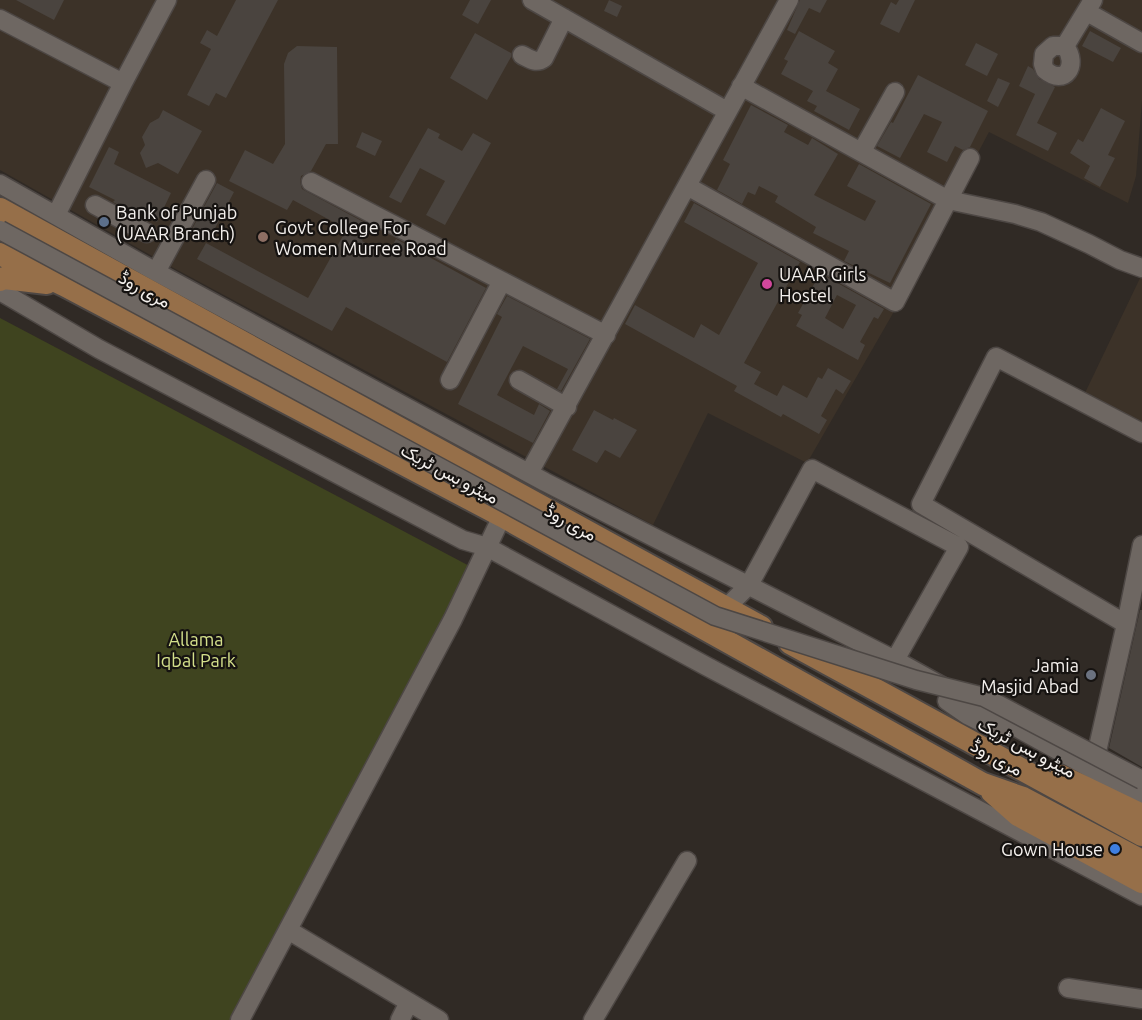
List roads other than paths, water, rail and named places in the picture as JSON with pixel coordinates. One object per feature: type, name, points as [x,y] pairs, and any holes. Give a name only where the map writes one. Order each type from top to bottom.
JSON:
[{"type":"main road","name":"مری روڈ","points":[[0,209],[102,253],[726,608],[1142,835]]},
{"type":"main road","name":"مری روڈ","points":[[0,254],[64,285],[502,516],[983,784],[1023,798],[1142,861]]},
{"type":"main road","points":[[0,280],[4,278],[64,285]]},
{"type":"main road","points":[[989,753],[1033,762],[1142,815]]},
{"type":"main road","points":[[983,784],[1018,815],[1142,882]]},
{"type":"street","points":[[56,215],[167,0]]},
{"type":"street","points":[[532,0],[727,111]]},
{"type":"street","points":[[529,473],[789,0]]},
{"type":"street","points":[[1065,46],[1090,6],[1142,43]]},
{"type":"street","points":[[522,55],[534,61],[544,58],[564,18]]},
{"type":"street","points":[[0,19],[123,83]]},
{"type":"street","points":[[741,86],[950,201],[1001,210],[1041,222],[1119,260],[1142,268]]},
{"type":"street","points":[[862,151],[895,92]]},
{"type":"street","points":[[687,186],[895,302],[950,201],[970,158]]},
{"type":"street","points":[[156,272],[206,180]]},
{"type":"street","points":[[310,182],[606,335]]},
{"type":"street","points":[[0,184],[56,215],[102,253],[125,254],[529,473],[895,660],[1142,797]]},
{"type":"street","points":[[95,205],[143,231],[125,254]]},
{"type":"street","name":"میٹرو بس ٹریک","points":[[0,230],[715,616],[916,680],[984,697],[1142,780]]},
{"type":"street","points":[[450,380],[502,281]]},
{"type":"street","points":[[0,291],[99,349],[463,540],[488,547],[706,666],[1142,896]]},
{"type":"street","points":[[1126,624],[921,504],[996,357],[1142,434]]},
{"type":"street","points":[[519,380],[567,407]]},
{"type":"street","points":[[726,608],[749,585],[812,469],[959,547],[895,660]]},
{"type":"street","points":[[240,1020],[453,619],[502,516]]},
{"type":"street","points":[[1093,770],[1142,545]]},
{"type":"street","name":"میٹرو بس ٹریک","points":[[916,680],[968,715],[1142,808]]},
{"type":"street","points":[[593,1020],[687,861]]},
{"type":"street","points":[[288,930],[439,1020]]},
{"type":"street","points":[[1068,988],[1142,999]]},
{"type":"street","points":[[400,1020],[409,1002]]},
{"type":"place","name":"Bank of Punjab (UAAR Branch)","points":[[104,222]]},
{"type":"place","name":"Govt College For Women Murree Road","points":[[263,237]]},
{"type":"place","name":"UAAR Girls Hostel","points":[[767,284]]},
{"type":"place","name":"Jamia Masjid Abad","points":[[1091,675]]},
{"type":"place","name":"Gown House","points":[[1115,849]]},
{"type":"park label","name":"Allama Iqbal Park","points":[[196,649]]}]
